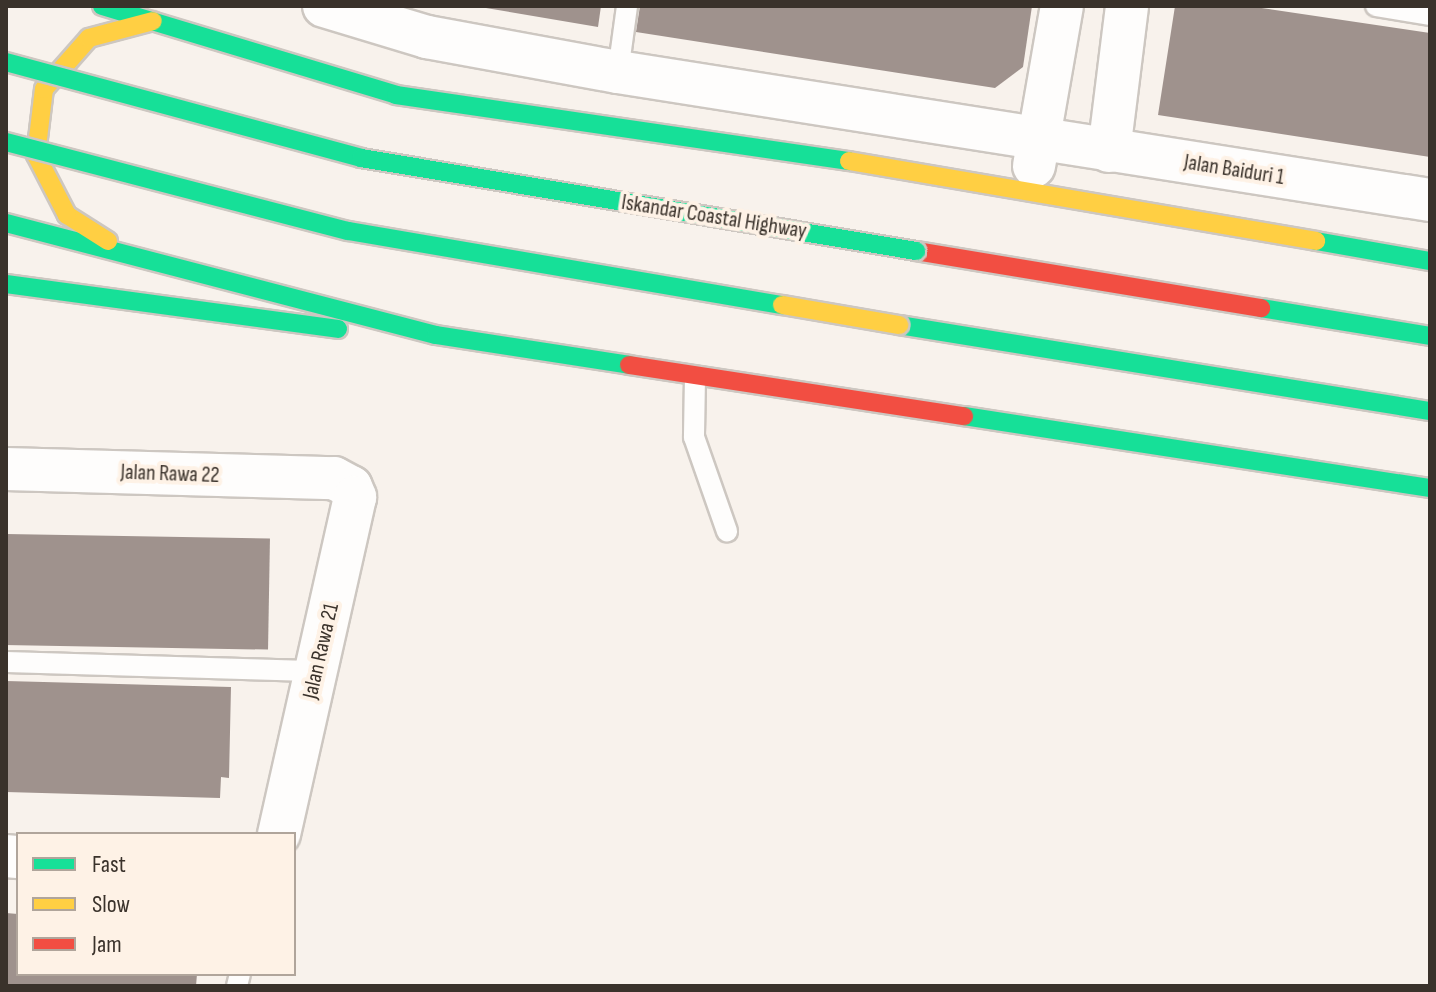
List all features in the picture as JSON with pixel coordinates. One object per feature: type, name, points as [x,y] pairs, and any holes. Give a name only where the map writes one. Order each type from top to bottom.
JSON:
[{"type":"main road","points":[[102,6],[396,95],[666,130],[1029,195],[1430,261]]},
{"type":"main road","points":[[132,6],[153,21]]},
{"type":"main road","points":[[122,251],[67,215],[36,155],[44,89],[89,38],[153,21]]},
{"type":"main road","name":"Iskandar Coastal Highway","points":[[6,62],[361,158],[1430,336]]},
{"type":"main road","points":[[6,142],[348,231],[1430,411]]},
{"type":"main road","points":[[6,223],[436,335]]},
{"type":"main road","points":[[6,284],[280,325],[436,335],[1430,488]]},
{"type":"street","name":"Jalan Baiduri 1","points":[[324,6],[427,37],[618,72],[1039,141],[1430,200]]},
{"type":"street","points":[[1029,195],[1062,6]]},
{"type":"street","points":[[1109,151],[1127,6]]},
{"type":"street","name":"Jalan Rawa 22","points":[[6,469],[334,478]]},
{"type":"street","name":"Jalan Rawa 21","points":[[279,832],[355,497],[334,478]]},
{"type":"lane","points":[[618,72],[627,6]]},
{"type":"lane","points":[[1376,6],[1430,15]]},
{"type":"lane","points":[[695,377],[694,437],[727,531]]},
{"type":"lane","points":[[6,662],[317,671]]},
{"type":"building","points":[[474,6],[601,6],[598,27]]},
{"type":"building","points":[[640,6],[1032,6],[1023,67],[995,88],[636,32]]},
{"type":"building","points":[[1175,6],[1248,6],[1430,33],[1430,157],[1158,115]]},
{"type":"building","points":[[6,534],[270,539],[268,650],[6,645]]},
{"type":"building","points":[[6,681],[231,687],[229,778],[221,777],[220,798],[6,792]]},
{"type":"building","points":[[6,913],[16,914],[16,976],[197,976],[196,986],[6,986]]},
{"type":"traffic: fast","points":[[102,6],[396,95],[849,161]]},
{"type":"traffic: fast","points":[[6,62],[361,158],[916,251]]},
{"type":"traffic: fast","points":[[6,142],[348,231],[782,305]]},
{"type":"traffic: fast","points":[[6,223],[436,335],[629,365]]},
{"type":"traffic: fast","points":[[1316,241],[1430,261]]},
{"type":"traffic: fast","points":[[6,284],[338,329]]},
{"type":"traffic: fast","points":[[1261,308],[1430,336]]},
{"type":"traffic: fast","points":[[899,325],[1430,411]]},
{"type":"traffic: fast","points":[[964,416],[1430,488]]},
{"type":"traffic: slow","points":[[108,241],[67,215],[36,155],[44,89],[89,38],[153,21]]},
{"type":"traffic: slow","points":[[849,161],[1316,241]]},
{"type":"traffic: slow","points":[[782,305],[899,325]]},
{"type":"traffic: jam","points":[[916,251],[1261,308]]},
{"type":"traffic: jam","points":[[629,365],[964,416]]}]
